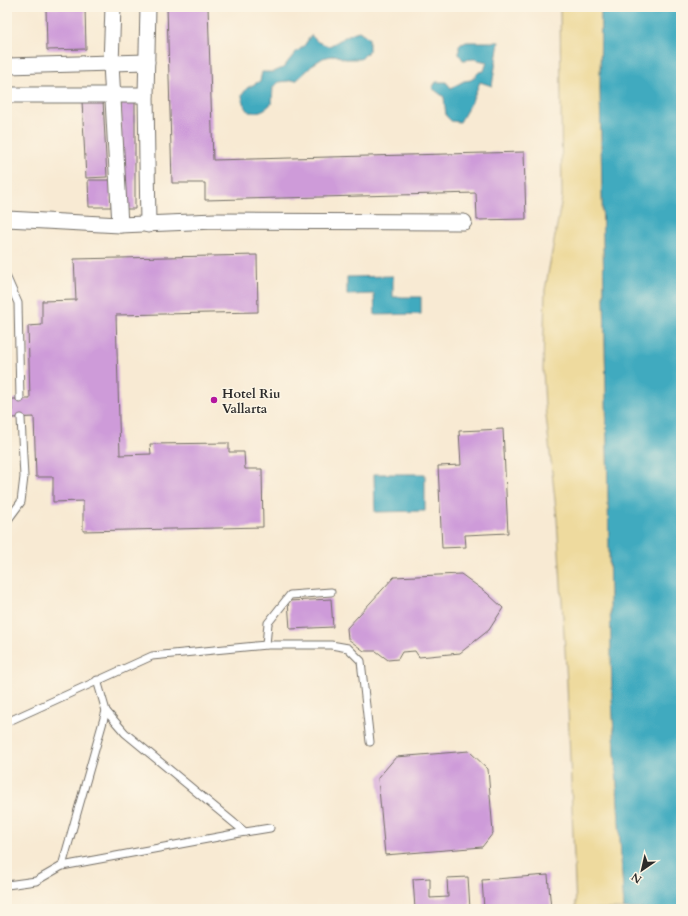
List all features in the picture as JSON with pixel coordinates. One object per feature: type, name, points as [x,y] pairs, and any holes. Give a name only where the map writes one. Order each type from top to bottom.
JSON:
[{"type":"street","points":[[113,7],[111,64],[120,226]]},
{"type":"street","points":[[148,7],[146,62],[148,225]]},
{"type":"street","points":[[7,66],[146,62]]},
{"type":"street","points":[[7,96],[146,95]]},
{"type":"street","points":[[7,219],[120,226],[215,221],[464,222]]},
{"type":"lane","points":[[7,278],[18,303],[20,399]]},
{"type":"lane","points":[[7,521],[21,502],[24,477],[21,418]]},
{"type":"lane","points":[[266,645],[268,624],[290,595],[331,592]]},
{"type":"lane","points":[[7,722],[152,656],[266,645],[331,645],[348,648],[362,662],[370,742]]},
{"type":"lane","points":[[97,680],[106,711],[125,733],[245,832]]},
{"type":"lane","points":[[62,866],[106,711]]},
{"type":"lane","points":[[7,885],[36,881],[62,866],[270,828]]},
{"type":"sand","points":[[560,7],[601,7],[600,88],[612,698],[624,909],[576,909],[567,683],[557,519],[545,406],[543,369],[545,290],[562,198]]},
{"type":"water","points":[[601,7],[681,7],[681,909],[624,909],[612,698],[600,88]]},
{"type":"water","points":[[359,31],[369,38],[369,51],[361,59],[345,59],[335,55],[323,58],[315,63],[297,80],[279,82],[273,87],[272,103],[267,108],[249,112],[243,103],[242,95],[247,88],[260,81],[262,72],[273,72],[283,68],[295,53],[304,46],[311,35],[318,42],[329,46]]},
{"type":"water","points":[[466,42],[499,42],[492,86],[480,82],[472,101],[460,122],[451,121],[446,116],[444,97],[432,88],[436,82],[446,82],[451,88],[464,81],[471,80],[479,72],[484,71],[487,62],[474,59],[463,60],[459,54],[459,45]]},
{"type":"water","points":[[393,276],[393,297],[421,297],[421,314],[375,315],[374,294],[347,295],[347,277]]},
{"type":"water","points":[[374,474],[425,474],[425,511],[375,512]]},
{"type":"building","points":[[85,7],[86,49],[47,50],[46,8]]},
{"type":"building","points":[[167,7],[208,7],[213,160],[524,152],[526,219],[477,220],[476,193],[205,200],[205,183],[172,183]]},
{"type":"building","points":[[121,98],[135,99],[135,209],[121,209]]},
{"type":"building","points":[[103,100],[107,177],[86,178],[82,101]]},
{"type":"building","points":[[88,180],[111,180],[111,207],[89,207]]},
{"type":"building","points":[[257,255],[258,312],[116,315],[120,455],[151,454],[150,444],[229,443],[229,452],[244,452],[245,469],[262,469],[263,527],[83,531],[83,501],[53,502],[53,477],[36,477],[34,417],[12,418],[12,399],[30,399],[28,326],[42,325],[42,301],[76,300],[74,259]]},
{"type":"building","points":[[503,429],[508,533],[465,535],[466,547],[442,548],[438,466],[461,465],[459,431]]},
{"type":"building","points":[[461,574],[487,593],[503,608],[489,630],[460,653],[419,657],[415,651],[402,652],[398,659],[388,660],[376,651],[364,651],[348,639],[347,628],[394,577]]},
{"type":"building","points":[[331,599],[333,627],[290,629],[288,601]]},
{"type":"building","points":[[469,751],[488,769],[493,833],[482,847],[385,855],[378,778],[396,757]]},
{"type":"building","points":[[548,875],[551,909],[484,909],[482,880]]},
{"type":"building","points":[[468,877],[470,909],[415,909],[413,879],[430,878],[430,898],[448,897],[447,878]]},
{"type":"place","name":"Hotel Riu Vallarta","points":[[214,400]]}]
